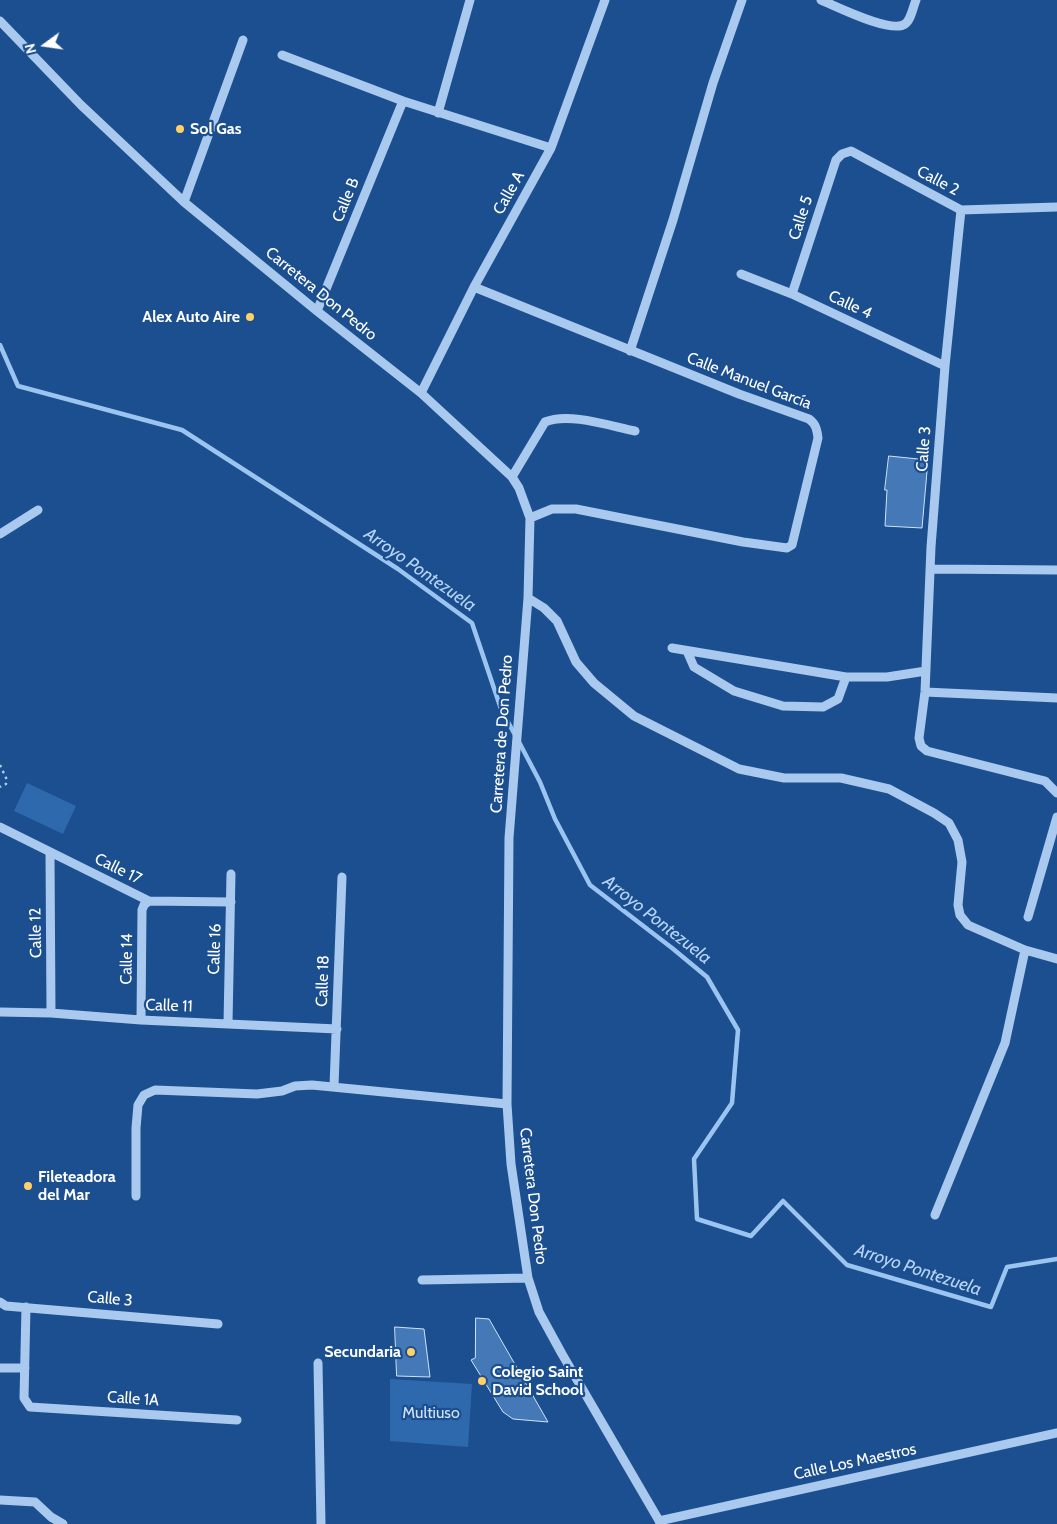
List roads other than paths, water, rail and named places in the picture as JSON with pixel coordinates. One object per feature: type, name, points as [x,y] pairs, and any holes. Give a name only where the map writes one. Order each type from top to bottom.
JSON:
[{"type":"street","points":[[438,113],[470,0]]},
{"type":"street","name":"Calle A","points":[[421,393],[474,287],[550,148],[606,0]]},
{"type":"street","points":[[630,351],[673,220],[713,83],[742,0]]},
{"type":"street","points":[[821,0],[881,24],[896,27],[903,26],[908,21],[916,0]]},
{"type":"street","name":"Carretera Don Pedro","points":[[0,21],[81,105],[184,202],[316,311],[421,393],[512,476],[519,488],[530,518],[528,598],[524,632]]},
{"type":"street","points":[[184,202],[243,40]]},
{"type":"street","points":[[282,55],[403,101],[550,148]]},
{"type":"street","name":"Calle B","points":[[316,311],[403,101]]},
{"type":"street","name":"Calle 2","points":[[842,154],[851,151],[961,210],[1057,207]]},
{"type":"street","name":"Calle 5","points":[[792,294],[836,160],[842,154]]},
{"type":"street","name":"Calle 3","points":[[961,210],[945,366],[931,547],[925,692],[919,738],[922,746],[927,751],[1045,781],[1057,792]]},
{"type":"street","name":"Calle 4","points":[[741,274],[792,294],[945,366]]},
{"type":"street","name":"Calle Manuel García","points":[[474,287],[738,394],[809,419],[817,429],[818,438],[792,545],[787,548],[743,542],[576,509],[552,508],[530,518]]},
{"type":"street","points":[[512,476],[545,422],[554,418],[583,420],[635,431]]},
{"type":"street","points":[[0,534],[38,510]]},
{"type":"street","points":[[931,569],[1057,570]]},
{"type":"street","points":[[528,598],[544,608],[556,621],[576,662],[594,683],[634,716],[738,769],[784,778],[841,778],[890,790],[934,812],[949,823],[958,840],[962,862],[958,905],[960,914],[968,925],[1025,950],[1057,959]]},
{"type":"street","name":"Carretera de Don Pedro","points":[[509,838],[524,632]]},
{"type":"street","points":[[672,648],[846,677],[887,677],[926,671]]},
{"type":"street","points":[[687,651],[694,667],[734,691],[783,706],[823,707],[838,699],[846,677]]},
{"type":"street","points":[[925,692],[1057,698]]},
{"type":"street","points":[[1028,917],[1057,817]]},
{"type":"street","name":"Calle 17","points":[[0,827],[148,901],[231,902]]},
{"type":"street","name":"Carretera Don Pedro","points":[[509,838],[507,1104],[510,1164],[528,1278],[539,1312],[660,1522]]},
{"type":"street","name":"Calle 12","points":[[50,853],[51,1013]]},
{"type":"street","name":"Calle 16","points":[[228,1024],[232,874]]},
{"type":"street","name":"Calle 18","points":[[334,1086],[342,877]]},
{"type":"street","name":"Calle 14","points":[[141,1020],[142,910],[148,901]]},
{"type":"street","points":[[935,1215],[1005,1043],[1025,950]]},
{"type":"street","name":"Calle 11","points":[[0,1012],[51,1013],[141,1020],[336,1030]]},
{"type":"street","points":[[136,1196],[138,1104],[144,1095],[160,1090],[257,1094],[304,1086],[334,1086],[507,1104]]},
{"type":"street","points":[[422,1280],[528,1278]]},
{"type":"street","name":"Calle 3","points":[[0,1302],[6,1306],[218,1324]]},
{"type":"street","points":[[0,1368],[24,1368],[26,1307]]},
{"type":"street","points":[[318,1363],[320,1524]]},
{"type":"street","name":"Calle 1A","points":[[24,1368],[24,1398],[27,1405],[34,1407],[237,1420]]},
{"type":"street","name":"Calle Los Maestros","points":[[660,1522],[1057,1433]]},
{"type":"street","points":[[0,1500],[35,1502],[51,1517],[63,1524]]},
{"type":"waterway","name":"Arroyo Pontezuela","points":[[0,345],[18,386],[182,430],[398,569],[472,623],[501,709],[515,735]]},
{"type":"waterway","name":"Arroyo Pontezuela","points":[[519,742],[540,782],[555,819],[590,885],[707,977],[738,1030],[732,1103],[694,1159],[697,1219],[751,1236],[783,1201],[847,1265],[991,1307],[1007,1267],[1057,1259]]},
{"type":"place","name":"Sol Gas","points":[[180,129]]},
{"type":"place","name":"Alex Auto Aire","points":[[250,317]]},
{"type":"place","name":"Fileteadora del Mar","points":[[28,1186]]},
{"type":"place","name":"Secundaria","points":[[411,1352]]},
{"type":"place","name":"Colegio Saint David School","points":[[482,1381]]},
{"type":"park label","name":"Multiuso","points":[[431,1413]]}]
